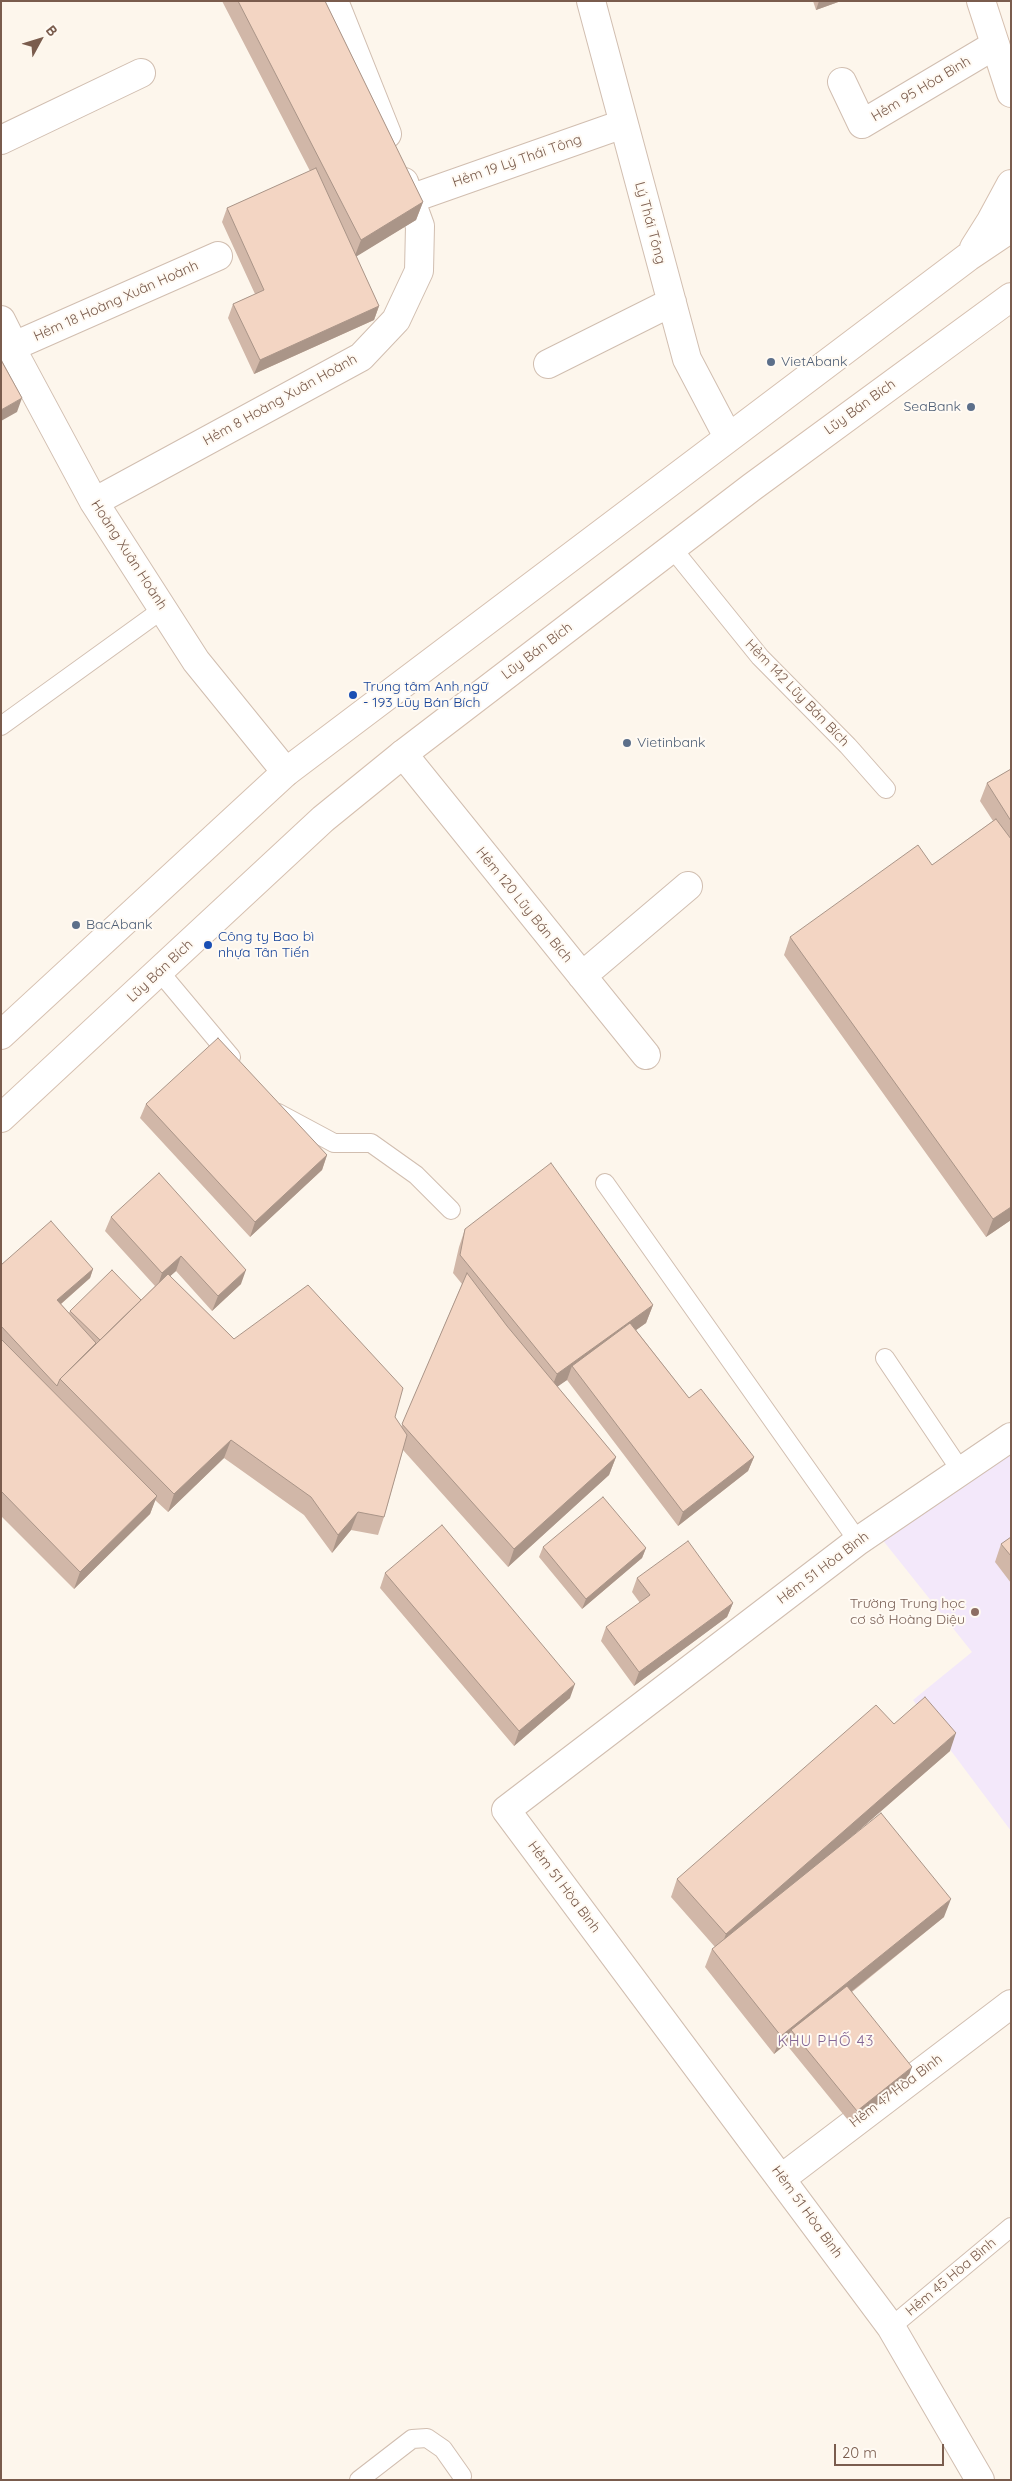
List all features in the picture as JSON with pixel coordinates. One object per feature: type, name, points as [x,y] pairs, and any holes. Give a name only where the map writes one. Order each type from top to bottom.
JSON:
[{"type":"street","name":"Hẻm 8 Hoàng Xuân Hoành","points":[[94,502],[361,357],[396,320],[419,271],[420,226],[396,158],[334,1]]},
{"type":"street","name":"Lý Thái Tông","points":[[591,1],[687,359],[728,437]]},
{"type":"street","points":[[981,1],[1011,93]]},
{"type":"street","name":"Hẻm 95 Hòa Bình","points":[[842,82],[862,124],[995,45]]},
{"type":"street","points":[[1,140],[141,73]]},
{"type":"street","name":"Hẻm 19 Lý Thái Tông","points":[[410,198],[623,124]]},
{"type":"street","points":[[968,256],[991,221],[1011,184]]},
{"type":"street","points":[[1,1035],[286,772],[968,256],[1011,228]]},
{"type":"street","name":"Hẻm 18 Hoàng Xuân Hoành","points":[[14,346],[218,256]]},
{"type":"street","name":"Lũy Bán Bích","points":[[1,1118],[323,819],[403,754],[672,548],[1008,301]]},
{"type":"street","points":[[548,364],[672,302]]},
{"type":"street","name":"Hoàng Xuân Hoành","points":[[1,320],[14,346],[15,355],[94,502],[196,660],[286,772]]},
{"type":"street","name":"Hẻm 120 Lũy Bán Bích","points":[[403,754],[646,1055]]},
{"type":"street","points":[[582,976],[688,886]]},
{"type":"street","name":"Hẻm 51 Hòa Bình","points":[[980,2480],[891,2327],[782,2178],[506,1810],[858,1541],[1011,1437]]},
{"type":"street","name":"Hẻm 47 Hòa Bình","points":[[782,2178],[1011,2004]]},
{"type":"lane","name":"Hẻm 142 Lũy Bán Bích","points":[[672,548],[760,657],[848,746],[886,789]]},
{"type":"lane","points":[[1,726],[163,609]]},
{"type":"lane","points":[[159,971],[241,1068]]},
{"type":"lane","points":[[269,1102],[281,1116],[334,1143],[371,1144],[416,1175],[451,1210]]},
{"type":"lane","points":[[604,1183],[858,1541]]},
{"type":"lane","points":[[885,1358],[961,1471]]},
{"type":"lane","name":"Hẻm 45 Hòa Bình","points":[[891,2327],[1011,2228]]},
{"type":"lane","points":[[359,2480],[412,2439],[427,2438],[443,2449],[462,2476]]},
{"type":"shaded area","name":"Trường Trung học cơ sở Hoàng Diệu","points":[[1011,1440],[1011,1831],[913,1700],[972,1652],[877,1533]]},
{"type":"building","points":[[238,1],[325,1],[423,202],[361,240]]},
{"type":"building","points":[[316,168],[379,306],[260,360],[233,304],[264,290],[227,208]]},
{"type":"building","points":[[1,360],[22,398],[1,410]]},
{"type":"building","points":[[1011,769],[1011,821],[987,783]]},
{"type":"building","points":[[996,819],[1011,839],[1011,1207],[993,1219],[790,937],[918,845],[932,865]]},
{"type":"building","points":[[218,1038],[327,1155],[255,1222],[146,1104]]},
{"type":"building","points":[[551,1163],[653,1305],[557,1374],[460,1255],[465,1229]]},
{"type":"building","points":[[159,1173],[246,1270],[218,1296],[181,1256],[162,1273],[111,1217]]},
{"type":"building","points":[[51,1221],[93,1269],[57,1300],[96,1343],[60,1379],[57,1386],[1,1326],[1,1265]]},
{"type":"building","points":[[112,1270],[141,1300],[100,1340],[70,1311]]},
{"type":"building","points":[[467,1273],[507,1326],[616,1457],[514,1549],[402,1424]]},
{"type":"building","points":[[168,1274],[234,1339],[308,1285],[403,1388],[395,1417],[407,1435],[384,1517],[358,1512],[338,1535],[311,1497],[231,1440],[174,1494],[60,1379]]},
{"type":"building","points":[[630,1323],[689,1398],[701,1389],[754,1457],[683,1512],[572,1366]]},
{"type":"building","points":[[1,1339],[157,1496],[80,1572],[1,1491]]},
{"type":"building","points":[[603,1497],[646,1548],[586,1599],[543,1547]]},
{"type":"building","points":[[442,1525],[575,1684],[519,1731],[385,1573]]},
{"type":"building","points":[[1011,1537],[1011,1556],[1001,1544]]},
{"type":"building","points":[[688,1541],[733,1603],[639,1672],[606,1627],[650,1595],[637,1578]]},
{"type":"building","points":[[925,1697],[956,1733],[726,1934],[677,1879],[876,1705],[894,1724]]},
{"type":"building","points":[[881,1813],[951,1899],[781,2036],[712,1949]]},
{"type":"building","points":[[847,1986],[912,2067],[857,2111],[791,2030]]},
{"type":"place","name":"VietAbank","points":[[771,362]]},
{"type":"place","name":"SeaBank","points":[[971,407]]},
{"type":"place","name":"Trung tâm Anh ngữ - 193 Lũy Bán Bích","points":[[353,695]]},
{"type":"place","name":"Vietinbank","points":[[627,743]]},
{"type":"place","name":"BacAbank","points":[[76,925]]},
{"type":"place","name":"Công ty Bao bì nhựa Tân Tiến","points":[[208,945]]},
{"type":"place","name":"Trường Trung học cơ sở Hoàng Diệu","points":[[975,1612]]},
{"type":"district","name":"KHU PHỐ 43","points":[[826,2041]]}]
